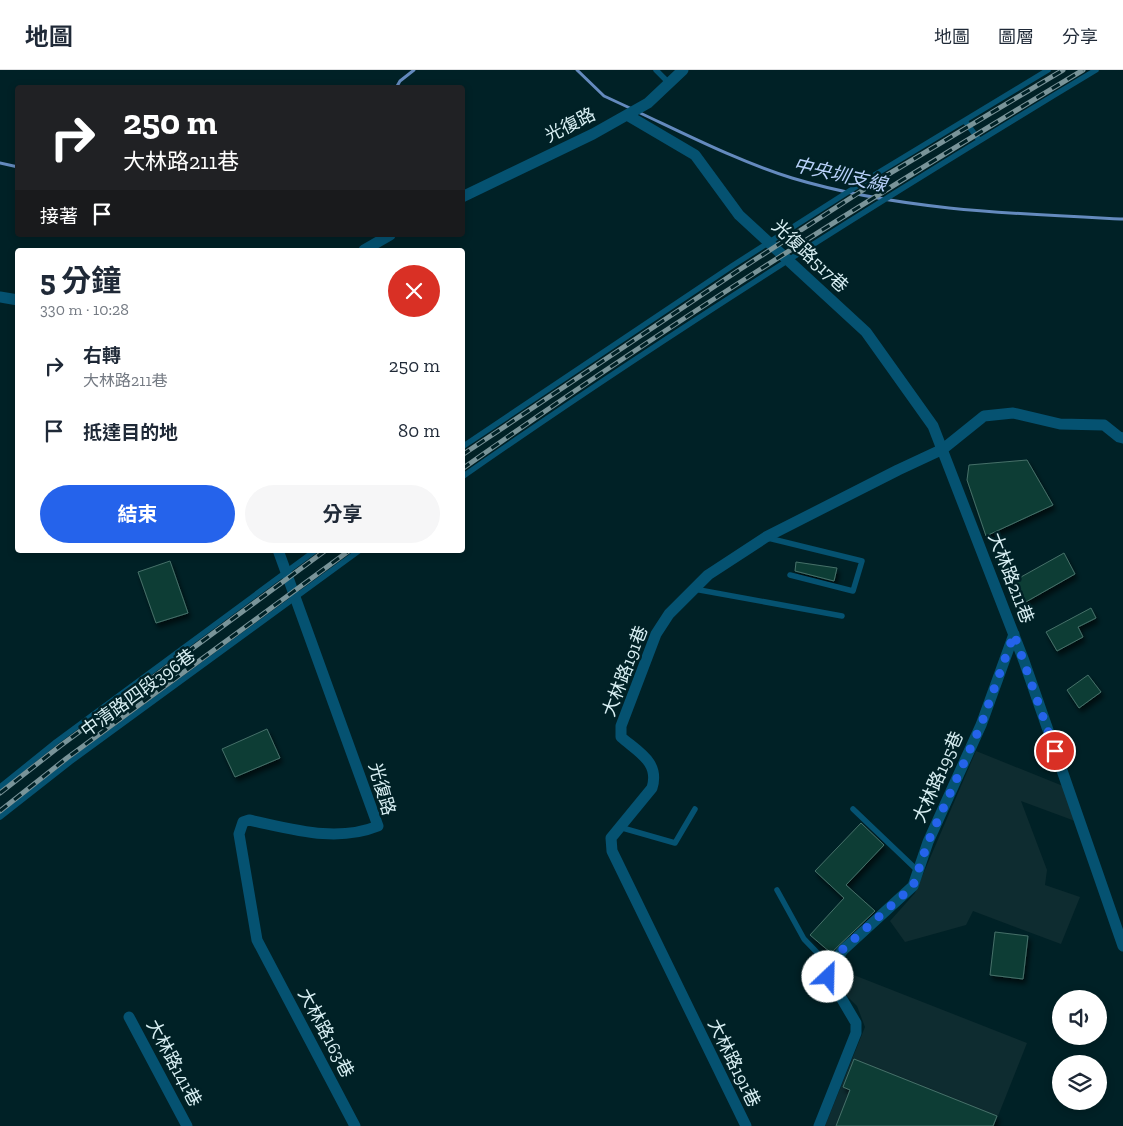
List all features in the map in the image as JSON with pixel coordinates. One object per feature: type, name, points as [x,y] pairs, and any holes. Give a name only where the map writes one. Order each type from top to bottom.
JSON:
[{"type":"street","name":"光復路","points":[[465,196],[593,134],[628,115],[648,103],[683,70]]},
{"type":"street","name":"光復路517巷","points":[[628,115],[695,155],[739,215],[866,332],[932,426],[943,449]]},
{"type":"street","points":[[369,248],[387,237]]},
{"type":"street","points":[[0,297],[15,300]]},
{"type":"street","name":"大林路191巷","points":[[746,1126],[612,850],[611,838],[652,788],[655,778],[652,765],[622,737],[621,726],[656,634],[669,614],[692,588],[708,574],[766,537],[943,449],[984,416],[1013,413],[1060,424],[1104,425],[1119,438],[1123,438]]},
{"type":"street","name":"大林路211巷","points":[[943,449],[1014,634],[1123,946]]},
{"type":"street","name":"光復路","points":[[257,940],[239,834],[243,822],[249,820],[338,835],[359,833],[378,826],[279,553]]},
{"type":"street","name":"大林路195巷","points":[[830,966],[842,950],[913,886],[928,842],[981,725],[1014,634]]},
{"type":"street","name":"大林路163巷","points":[[257,940],[356,1126]]},
{"type":"street","points":[[819,1126],[856,1033],[856,1022],[828,977],[830,966]]},
{"type":"street","name":"大林路141巷","points":[[129,1017],[187,1126]]},
{"type":"lane","points":[[656,70],[670,84]]},
{"type":"lane","points":[[465,445],[769,242],[1048,70]]},
{"type":"lane","points":[[465,476],[546,418],[787,259],[887,195],[1096,70]]},
{"type":"lane","points":[[965,120],[979,140]]},
{"type":"lane","points":[[766,537],[862,561],[853,591],[790,575]]},
{"type":"lane","name":"中清路四段396巷","points":[[0,787],[56,742],[312,553]]},
{"type":"lane","name":"中清路四段396巷","points":[[0,817],[70,762],[356,553]]},
{"type":"lane","points":[[692,588],[842,616]]},
{"type":"lane","points":[[619,827],[675,843],[695,809]]},
{"type":"lane","points":[[853,809],[918,871]]},
{"type":"lane","points":[[777,890],[804,939],[830,966]]},
{"type":"shaded area","points":[[976,751],[1063,786],[1075,821],[1021,801],[1047,870],[1045,885],[1080,897],[1061,944],[973,911],[966,925],[905,942],[890,921],[915,893]]},
{"type":"shaded area","points":[[841,970],[1027,1043],[994,1126],[825,1126],[865,1027],[857,1006],[840,989],[837,981]]},
{"type":"building","points":[[1027,460],[1053,505],[986,536],[967,480],[969,465]]},
{"type":"building","points":[[1064,553],[1075,574],[1024,603],[1012,582]]},
{"type":"building","points":[[170,561],[188,613],[156,623],[138,572]]},
{"type":"building","points":[[796,562],[837,568],[834,581],[795,571]]},
{"type":"building","points":[[1091,608],[1096,618],[1078,627],[1083,637],[1057,651],[1046,632]]},
{"type":"building","points":[[1088,675],[1101,692],[1079,708],[1067,690]]},
{"type":"building","points":[[267,729],[280,758],[235,777],[222,749]]},
{"type":"building","points":[[861,823],[884,845],[846,885],[875,911],[831,953],[810,935],[844,898],[815,871]]},
{"type":"building","points":[[995,932],[1028,936],[1023,979],[990,975]]},
{"type":"building","points":[[854,1059],[997,1116],[993,1126],[836,1126],[850,1090],[843,1087]]},
{"type":"waterway","name":"中央圳支線","points":[[398,85],[414,70]]},
{"type":"waterway","name":"中央圳支線","points":[[577,70],[604,96],[632,109]]},
{"type":"waterway","name":"中央圳支線","points":[[638,112],[752,164],[832,189],[914,204],[956,209],[1123,219]]},
{"type":"waterway","name":"中央圳支線","points":[[0,163],[15,166]]},
{"type":"railway","points":[[465,453],[739,270],[877,181],[1063,70]]},
{"type":"railway","points":[[465,467],[691,314],[925,166],[1083,70]]},
{"type":"railway","points":[[0,793],[60,746],[322,553]]},
{"type":"railway","points":[[0,811],[67,758],[346,553]]},
{"type":"route","points":[[828,977],[830,966],[842,950],[913,886],[928,842],[981,725],[1014,634],[1055,751]]}]
